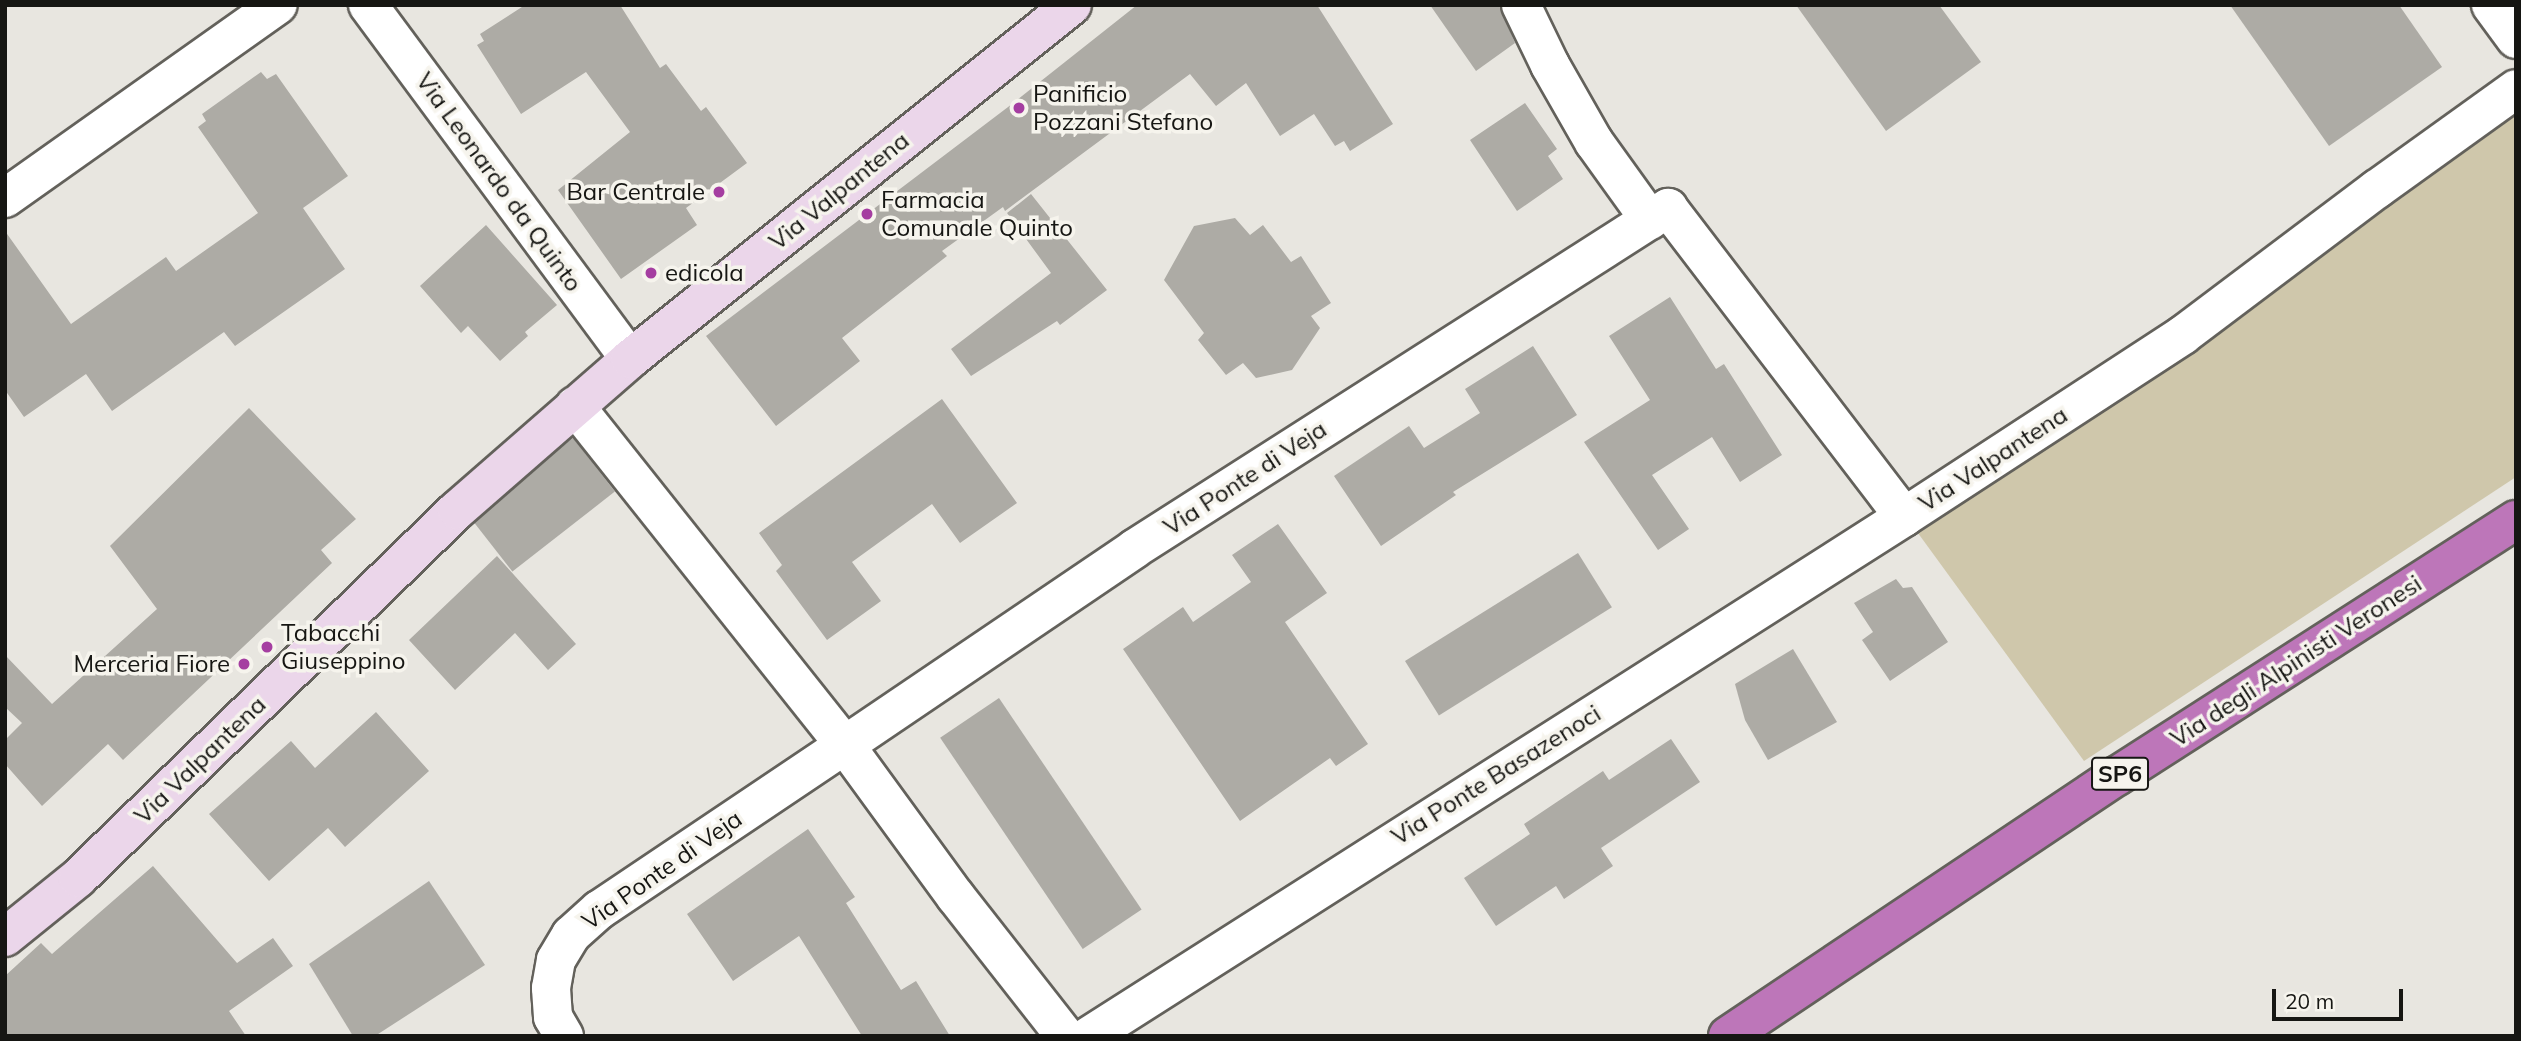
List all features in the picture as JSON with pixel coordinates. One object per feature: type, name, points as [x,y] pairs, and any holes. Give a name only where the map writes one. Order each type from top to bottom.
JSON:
[{"type":"highway","name":"Via degli Alpinisti Veronesi","points":[[1728,1036],[2117,776],[2516,520]]},
{"type":"street","points":[[5,198],[278,5]]},
{"type":"street","name":"Via Leonardo da Quinto","points":[[368,5],[630,359]]},
{"type":"street","name":"Via Valpantena","points":[[5,937],[78,878],[457,510],[575,406],[1072,5]]},
{"type":"street","points":[[1521,5],[1550,65],[1594,142],[1650,220]]},
{"type":"street","points":[[2491,5],[2516,39]]},
{"type":"street","name":"Via Valpantena","points":[[1650,220],[1668,208],[1904,516],[2183,335],[2377,188],[2516,89]]},
{"type":"street","name":"Via Ponte di Veja","points":[[564,1036],[553,1017],[551,988],[556,960],[571,935],[599,910],[1134,549],[1650,220]]},
{"type":"street","points":[[575,406],[845,744],[956,897],[1065,1036]]},
{"type":"street","name":"Via Ponte Basazenoci","points":[[1088,1036],[1904,516]]},
{"type":"shaded area","points":[[2516,100],[2516,477],[2084,761],[1915,529]]},
{"type":"building","points":[[525,5],[620,5],[660,68],[666,64],[701,111],[706,107],[747,163],[686,208],[697,225],[621,279],[558,190],[630,132],[586,72],[521,114],[477,45],[484,41],[480,34]]},
{"type":"building","points":[[1137,5],[1317,5],[1393,124],[1350,151],[1344,141],[1335,146],[1314,114],[1280,136],[1246,83],[1216,106],[1190,74],[1005,211],[1003,207],[942,251],[947,256],[842,338],[860,361],[776,426],[706,336],[1012,104]]},
{"type":"building","points":[[1430,5],[1499,5],[1515,43],[1476,71]]},
{"type":"building","points":[[1796,5],[1939,5],[1981,62],[1886,131]]},
{"type":"building","points":[[2230,5],[2399,5],[2442,67],[2329,146]]},
{"type":"building","points":[[261,72],[267,79],[276,74],[348,176],[303,208],[345,269],[235,346],[224,332],[112,411],[86,374],[24,417],[5,390],[5,231],[71,324],[166,257],[176,271],[258,213],[198,127],[206,121],[202,114]]},
{"type":"building","points":[[1525,103],[1557,149],[1548,156],[1563,179],[1517,211],[1470,140]]},
{"type":"building","points":[[1031,194],[1107,290],[1060,325],[1057,321],[971,376],[951,349],[1051,273],[1007,213]]},
{"type":"building","points":[[1235,218],[1250,235],[1263,225],[1291,262],[1301,256],[1331,303],[1311,316],[1320,328],[1292,370],[1256,378],[1243,363],[1226,375],[1198,340],[1204,333],[1164,280],[1194,226]]},
{"type":"building","points":[[486,225],[557,305],[525,332],[528,336],[500,361],[468,326],[461,333],[420,286]]},
{"type":"building","points":[[1670,297],[1716,369],[1724,364],[1782,455],[1740,482],[1712,437],[1652,475],[1689,529],[1658,550],[1584,442],[1650,400],[1609,336]]},
{"type":"building","points":[[1533,346],[1577,415],[1453,492],[1456,495],[1381,546],[1334,476],[1409,426],[1424,448],[1480,413],[1465,389]]},
{"type":"building","points":[[942,399],[1017,503],[960,543],[932,504],[852,562],[881,601],[827,640],[776,571],[782,565],[759,533]]},
{"type":"building","points":[[249,408],[356,519],[321,550],[332,563],[123,760],[108,744],[42,806],[5,764],[5,740],[22,723],[5,707],[5,655],[52,704],[157,609],[110,546]]},
{"type":"building","points":[[573,438],[615,492],[512,572],[471,518]]},
{"type":"building","points":[[1278,524],[1327,593],[1285,622],[1368,744],[1336,766],[1330,758],[1240,821],[1123,649],[1183,607],[1193,622],[1251,582],[1232,555]]},
{"type":"building","points":[[1578,553],[1612,607],[1439,715],[1405,661]]},
{"type":"building","points":[[497,556],[576,644],[548,670],[515,633],[455,690],[409,640]]},
{"type":"building","points":[[1896,579],[1903,588],[1912,587],[1948,642],[1890,681],[1862,640],[1873,632],[1854,603]]},
{"type":"building","points":[[1793,649],[1837,722],[1768,760],[1745,720],[1735,684]]},
{"type":"building","points":[[999,698],[1142,909],[1083,949],[940,738]]},
{"type":"building","points":[[376,712],[429,771],[345,847],[328,828],[269,881],[209,814],[291,741],[315,768]]},
{"type":"building","points":[[1671,739],[1700,782],[1601,848],[1613,866],[1564,899],[1556,886],[1496,926],[1464,878],[1530,834],[1524,824],[1603,771],[1609,780]]},
{"type":"building","points":[[808,829],[855,897],[846,903],[901,990],[916,981],[950,1036],[862,1036],[799,936],[733,981],[687,914]]},
{"type":"building","points":[[153,866],[237,963],[273,938],[293,966],[229,1011],[246,1036],[5,1036],[5,976],[41,943],[52,954]]},
{"type":"building","points":[[429,881],[485,965],[375,1036],[353,1036],[309,964]]},
{"type":"place","name":"Panificio Pozzani Stefano","points":[[1019,108]]},
{"type":"place","name":"Bar Centrale","points":[[719,192]]},
{"type":"place","name":"Farmacia Comunale Quinto","points":[[867,214]]},
{"type":"place","name":"edicola","points":[[651,273]]},
{"type":"place","name":"Tabacchi Giuseppino","points":[[267,647]]},
{"type":"place","name":"Merceria Fiore","points":[[244,664]]}]
